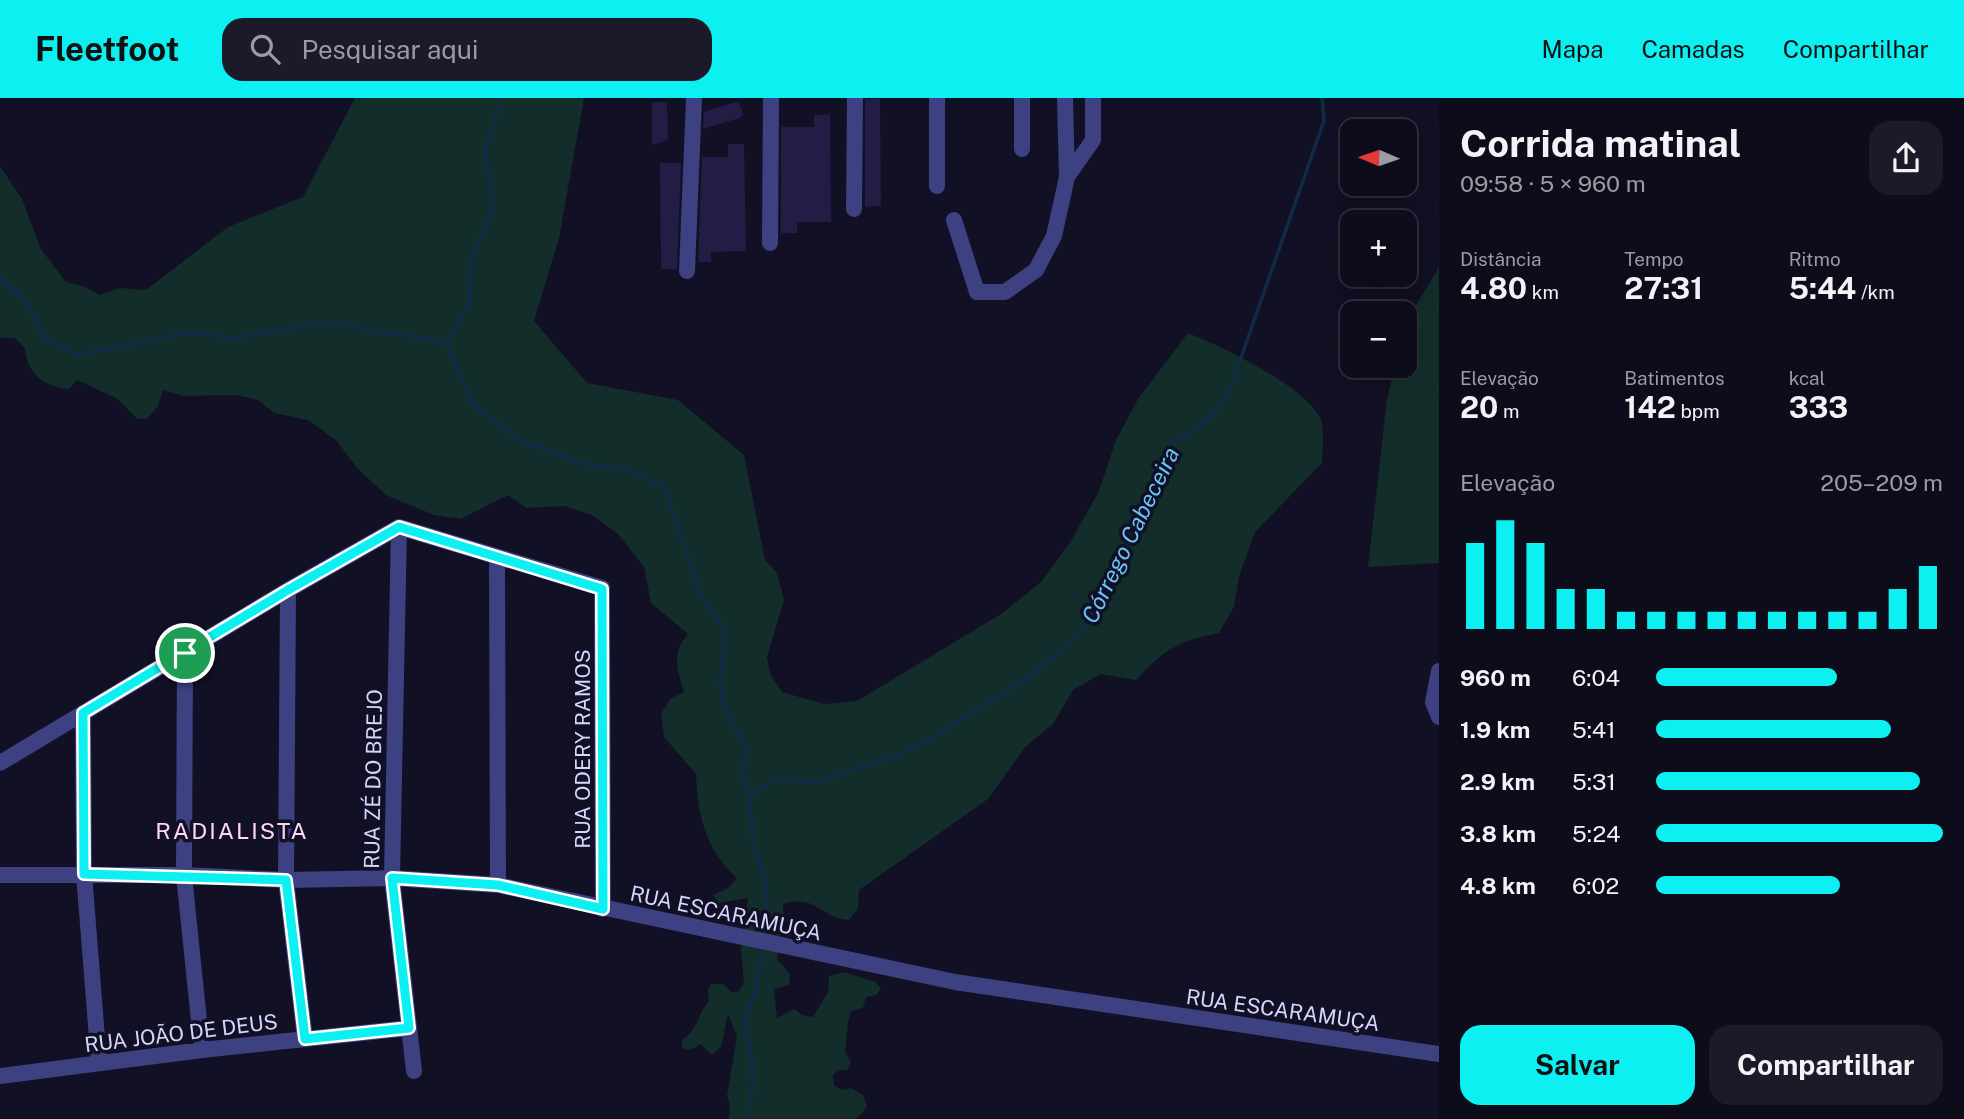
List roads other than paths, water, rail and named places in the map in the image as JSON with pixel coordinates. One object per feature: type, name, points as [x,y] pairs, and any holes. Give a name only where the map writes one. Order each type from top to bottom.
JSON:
[{"type":"street","points":[[687,271],[694,98]]},
{"type":"street","points":[[770,243],[771,98]]},
{"type":"street","points":[[854,209],[855,98]]},
{"type":"street","points":[[937,98],[937,186]]},
{"type":"street","points":[[1022,98],[1022,149]]},
{"type":"street","points":[[954,220],[977,292],[1005,292],[1036,270],[1054,236],[1066,177],[1065,98]]},
{"type":"street","points":[[1066,177],[1093,140],[1093,98]]},
{"type":"street","points":[[0,763],[288,590],[399,527],[497,557],[498,885]]},
{"type":"street","name":"RUA ZÉ DO BREJO","points":[[399,527],[392,878],[414,1071]]},
{"type":"street","name":"RUA ODERY RAMOS","points":[[497,557],[602,589],[603,909]]},
{"type":"street","points":[[288,590],[286,880],[305,1039]]},
{"type":"street","points":[[185,653],[184,875],[202,1050]]},
{"type":"street","points":[[1439,671],[1433,702],[1439,717]]},
{"type":"street","points":[[83,713],[84,874],[99,1063]]},
{"type":"street","name":"RUA ESCARAMUÇA","points":[[0,875],[184,875],[286,880],[392,878],[498,885],[980,986],[1439,1054]]},
{"type":"street","name":"RUA JOÃO DE DEUS","points":[[0,1072],[409,1028]]},
{"type":"waterway","points":[[447,344],[470,301],[471,259],[493,208],[485,153],[501,98]]},
{"type":"waterway","name":"Córrego Cabeceira","points":[[750,798],[764,786],[779,779],[814,783],[895,756],[939,734],[1033,674],[1081,632],[1134,538],[1170,442],[1204,422],[1229,392],[1324,121],[1322,98]]},
{"type":"waterway","points":[[0,277],[26,301],[44,337],[75,355],[192,332],[234,338],[317,323],[344,324],[374,332],[408,335],[447,344]]},
{"type":"waterway","points":[[447,344],[472,403],[518,439],[581,463],[627,469],[664,487],[702,598],[725,629],[720,686],[726,711],[746,748],[742,774],[750,798],[753,842],[767,886],[764,936]]},
{"type":"waterway","points":[[746,1119],[753,1086],[752,1056],[744,1022],[756,990],[762,947]]},
{"type":"district","name":"RADIALISTA","points":[[232,830]]}]
